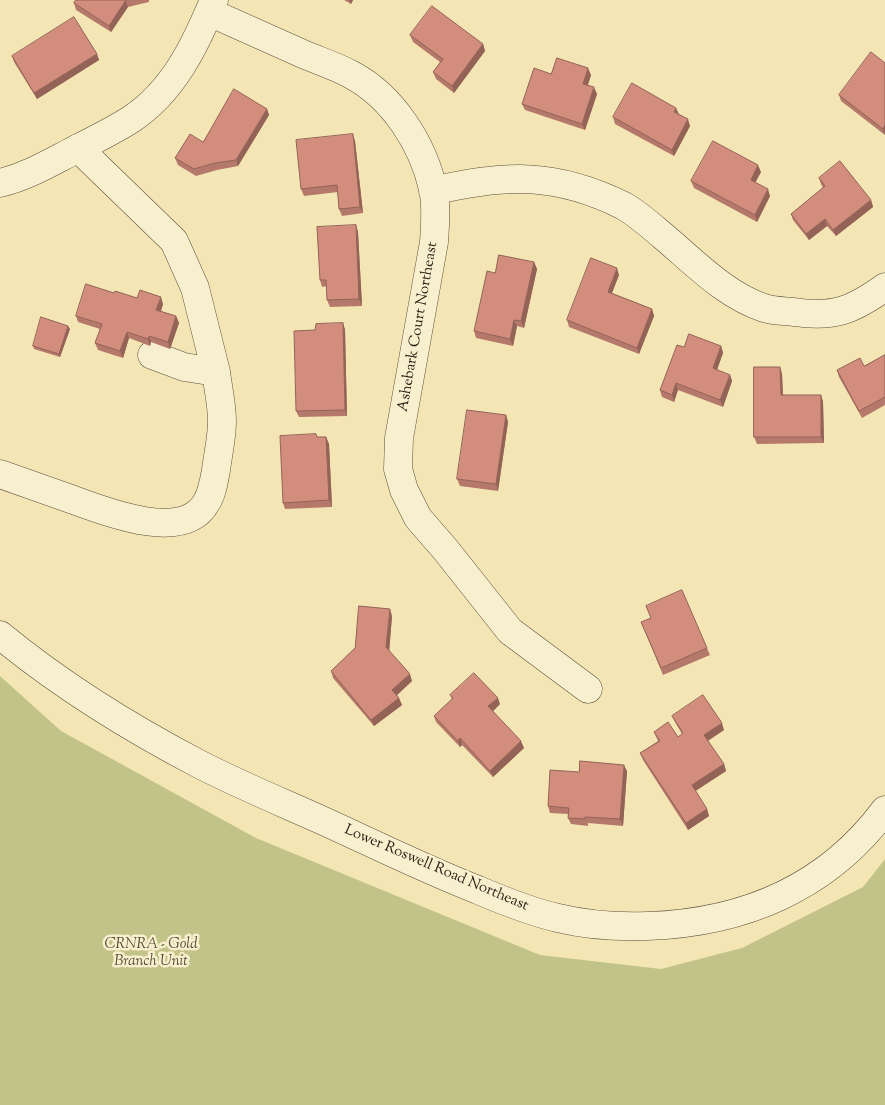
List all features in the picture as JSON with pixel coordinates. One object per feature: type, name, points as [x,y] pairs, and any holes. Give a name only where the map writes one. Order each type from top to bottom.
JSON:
[{"type":"street","points":[[0,183],[19,179],[78,148],[130,119],[150,104],[175,76],[192,50],[211,6]]},
{"type":"street","name":"Ashebark Court Northeast","points":[[211,6],[352,75],[374,91],[391,108],[411,134],[426,163],[433,191],[436,215],[434,242],[399,438],[398,469],[404,490],[418,518],[510,631],[588,688]]},
{"type":"street","points":[[0,474],[106,511],[136,520],[159,522],[181,521],[196,514],[206,504],[214,483],[222,420],[216,372],[195,288],[174,241],[78,148]]},
{"type":"street","points":[[433,191],[465,183],[504,178],[541,179],[571,186],[604,197],[627,208],[646,222],[724,287],[748,302],[766,308],[818,316],[841,311],[863,302],[885,287]]},
{"type":"street","points":[[152,355],[184,367],[216,372]]},
{"type":"street","name":"Lower Roswell Road Northeast","points":[[0,635],[88,700],[202,765],[455,881],[508,902],[560,919],[629,927],[663,926],[724,917],[748,910],[789,893],[820,874],[854,847],[872,828],[885,810]]},
{"type":"green space","name":"CRNRA - Gold Branch Unit","points":[[0,676],[61,731],[256,838],[540,955],[661,969],[742,948],[863,887],[885,859],[885,1105],[0,1105]]},
{"type":"building","points":[[76,0],[126,0],[109,26],[74,3]]},
{"type":"building","points":[[432,6],[483,44],[452,86],[433,72],[443,59],[410,35]]},
{"type":"building","points":[[74,17],[97,54],[34,93],[12,56]]},
{"type":"building","points":[[871,52],[885,63],[885,125],[883,129],[839,95]]},
{"type":"building","points":[[557,58],[588,68],[583,84],[594,87],[582,124],[522,104],[534,68],[551,74]]},
{"type":"building","points":[[632,83],[676,108],[674,112],[688,119],[672,150],[613,117]]},
{"type":"building","points":[[234,89],[267,109],[236,160],[194,169],[175,158],[190,134],[203,142]]},
{"type":"building","points":[[353,134],[360,207],[339,209],[337,185],[301,189],[296,140]]},
{"type":"building","points":[[713,141],[758,165],[751,180],[768,189],[755,215],[691,181]]},
{"type":"building","points":[[840,161],[871,200],[833,230],[825,219],[806,234],[791,214],[825,186],[819,178]]},
{"type":"building","points":[[356,225],[359,299],[327,300],[326,280],[320,280],[317,227]]},
{"type":"building","points":[[499,255],[534,262],[521,321],[514,320],[510,339],[474,331],[487,271],[495,273]]},
{"type":"building","points":[[591,258],[617,268],[608,292],[652,309],[637,348],[567,320]]},
{"type":"building","points":[[86,284],[137,298],[140,290],[161,297],[156,310],[176,316],[168,342],[149,336],[148,339],[127,332],[120,351],[95,343],[102,324],[76,316]]},
{"type":"building","points":[[41,317],[68,326],[59,354],[33,346]]},
{"type":"building","points":[[343,323],[345,410],[296,411],[294,331],[315,330],[316,324]]},
{"type":"building","points":[[689,334],[721,346],[713,368],[730,375],[720,400],[676,383],[672,395],[660,390],[677,345],[684,347]]},
{"type":"building","points":[[885,355],[885,397],[859,411],[837,370],[860,358],[864,366]]},
{"type":"building","points":[[754,367],[780,367],[781,395],[821,395],[821,437],[754,437]]},
{"type":"building","points":[[467,410],[506,415],[496,484],[457,479]]},
{"type":"building","points":[[316,434],[317,437],[326,437],[329,500],[283,503],[280,436]]},
{"type":"building","points":[[682,590],[707,648],[661,668],[641,622],[651,618],[646,606]]},
{"type":"building","points":[[359,606],[390,609],[386,647],[410,674],[392,690],[399,698],[371,720],[331,671],[355,648]]},
{"type":"building","points":[[474,673],[498,698],[488,706],[521,741],[490,771],[460,738],[458,741],[434,716],[453,698],[450,695]]},
{"type":"building","points":[[703,695],[722,723],[704,735],[724,764],[692,785],[707,809],[686,823],[640,753],[660,741],[654,732],[668,722],[678,737],[683,733],[672,716]]},
{"type":"building","points":[[580,761],[624,765],[620,819],[568,818],[569,808],[548,806],[550,770],[579,772]]}]
